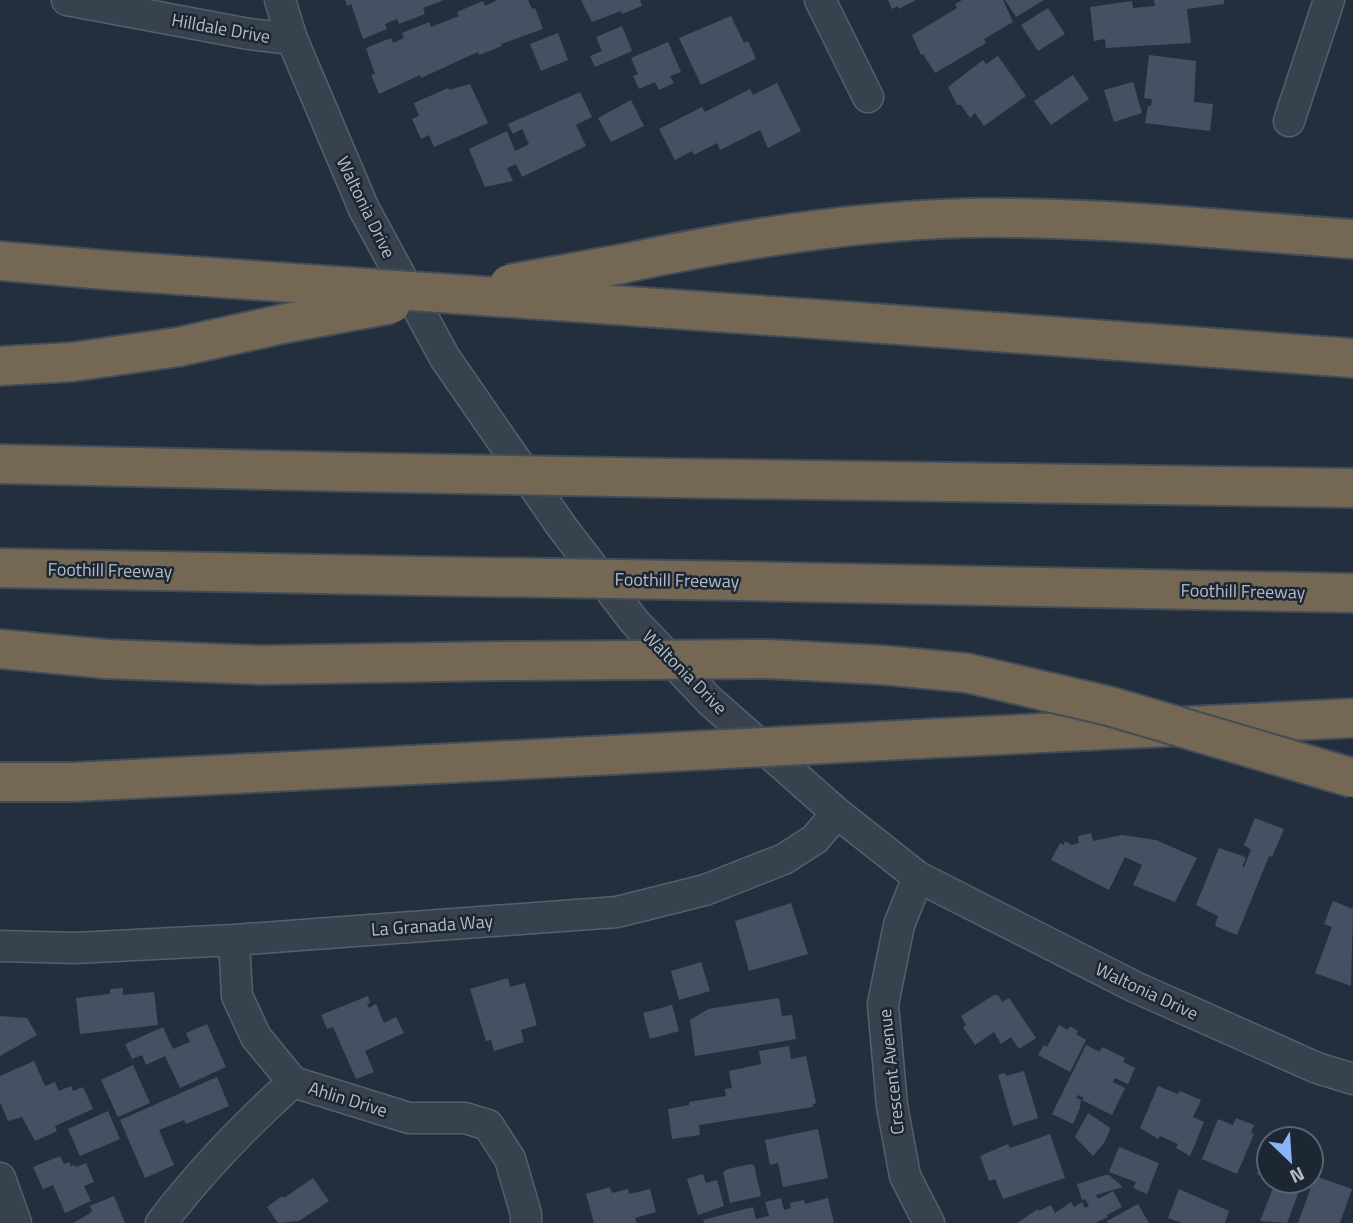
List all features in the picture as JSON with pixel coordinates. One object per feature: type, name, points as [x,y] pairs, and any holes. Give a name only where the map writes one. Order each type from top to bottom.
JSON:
[{"type":"highway","points":[[0,366],[72,362],[178,347],[287,323],[785,234],[884,222],[967,218],[1080,219],[1353,239]]},
{"type":"highway","points":[[0,261],[1353,358]]},
{"type":"highway","points":[[0,464],[670,478],[1353,488]]},
{"type":"highway","name":"Foothill Freeway","points":[[0,568],[1353,593]]},
{"type":"highway","points":[[0,649],[106,659],[260,665],[767,659],[882,664],[967,673],[1109,706],[1353,778]]},
{"type":"highway","points":[[0,782],[74,782],[1353,718]]},
{"type":"street","name":"Hilldale Drive","points":[[67,0],[249,34],[292,39]]},
{"type":"street","name":"Waltonia Drive","points":[[280,0],[292,39],[363,209],[438,347],[562,527],[634,621],[710,701],[836,813],[918,877],[1135,987],[1317,1068],[1353,1079]]},
{"type":"street","points":[[820,0],[868,97]]},
{"type":"street","points":[[1290,121],[1329,0]]},
{"type":"street","name":"La Granada Way","points":[[0,946],[75,948],[234,940],[617,912],[705,890],[784,859],[814,839],[836,813]]},
{"type":"street","name":"Crescent Avenue","points":[[918,877],[899,925],[883,1003],[892,1106],[905,1176],[929,1223]]},
{"type":"street","points":[[234,940],[237,996],[256,1037],[293,1082]]},
{"type":"street","name":"Ahlin Drive","points":[[161,1223],[209,1165],[257,1114],[293,1082],[409,1118],[465,1118],[488,1125],[510,1159],[526,1214],[526,1223]]},
{"type":"street","points":[[0,1178],[16,1223]]},
{"type":"building","points":[[345,0],[444,0],[423,8],[425,14],[399,24],[397,19],[385,24],[387,29],[363,39],[351,4],[347,6]]},
{"type":"building","points":[[497,0],[528,0],[532,9],[535,8],[543,29],[479,55],[478,52],[379,94],[371,75],[375,74],[366,48],[391,38],[393,43],[404,38],[402,33],[429,22],[431,27],[459,16],[457,12],[483,1],[485,6]]},
{"type":"building","points":[[581,0],[640,0],[642,6],[592,22]]},
{"type":"building","points":[[888,0],[916,0],[899,9],[898,6],[892,9]]},
{"type":"building","points":[[962,0],[1003,0],[1013,22],[984,39],[986,43],[935,73],[923,54],[921,55],[912,35],[957,8],[955,4]]},
{"type":"building","points":[[1005,0],[1044,0],[1016,17]]},
{"type":"building","points":[[1154,0],[1224,0],[1224,4],[1187,9],[1191,43],[1106,48],[1105,39],[1094,41],[1090,7],[1132,1],[1133,8],[1155,6]]},
{"type":"building","points":[[1048,8],[1065,34],[1038,51],[1021,25]]},
{"type":"building","points":[[731,16],[744,43],[748,41],[756,59],[701,85],[679,38]]},
{"type":"building","points":[[622,26],[632,51],[595,67],[590,56],[602,51],[596,37]]},
{"type":"building","points":[[558,33],[568,60],[541,71],[530,44]]},
{"type":"building","points":[[668,42],[681,72],[670,76],[674,83],[659,90],[655,82],[639,89],[633,76],[638,74],[631,58]]},
{"type":"building","points":[[1149,55],[1196,61],[1194,102],[1213,104],[1210,131],[1145,123],[1152,99],[1144,98]]},
{"type":"building","points":[[998,56],[1026,96],[984,126],[975,113],[970,118],[961,105],[957,105],[948,87],[983,60],[986,64]]},
{"type":"building","points":[[1073,75],[1089,99],[1051,125],[1034,101]]},
{"type":"building","points":[[1133,82],[1142,113],[1114,122],[1104,90]]},
{"type":"building","points":[[777,83],[801,131],[768,148],[760,130],[720,150],[717,143],[694,155],[692,151],[675,160],[659,129],[702,107],[705,112],[750,89],[753,95]]},
{"type":"building","points":[[470,84],[488,123],[434,147],[429,135],[421,139],[412,119],[419,116],[414,103],[448,88],[449,90]]},
{"type":"building","points":[[580,92],[592,117],[576,125],[586,146],[522,177],[516,164],[507,168],[513,181],[485,187],[469,149],[507,131],[515,151],[529,144],[522,129],[513,134],[508,124]]},
{"type":"building","points":[[631,100],[644,126],[611,142],[598,118]]},
{"type":"building","points":[[1255,818],[1284,829],[1272,857],[1269,856],[1237,935],[1215,926],[1218,916],[1196,905],[1219,848],[1243,856],[1246,859],[1242,866],[1244,867],[1251,850],[1244,845]]},
{"type":"building","points":[[1091,833],[1093,841],[1122,835],[1156,840],[1197,858],[1175,902],[1133,885],[1142,865],[1125,857],[1109,890],[1051,860],[1060,843],[1079,843],[1078,836]]},
{"type":"building","points":[[1333,901],[1353,909],[1351,986],[1315,973],[1332,927],[1324,924]]},
{"type":"building","points":[[791,903],[808,954],[749,971],[735,921]]},
{"type":"building","points":[[701,962],[710,991],[679,1000],[671,971]]},
{"type":"building","points":[[508,978],[510,987],[525,983],[537,1025],[521,1030],[524,1042],[494,1051],[491,1040],[486,1041],[470,989]]},
{"type":"building","points":[[123,988],[123,995],[154,992],[158,1025],[80,1034],[76,998],[110,994],[110,989]]},
{"type":"building","points":[[998,995],[1002,1002],[1009,998],[1036,1038],[1019,1049],[1011,1037],[1001,1044],[994,1032],[975,1045],[963,1027],[966,1025],[961,1016]]},
{"type":"building","points":[[368,996],[369,1008],[376,1004],[384,1023],[396,1017],[404,1033],[365,1051],[374,1072],[356,1079],[333,1027],[327,1029],[321,1015]]},
{"type":"building","points":[[779,998],[782,1016],[792,1015],[796,1039],[695,1056],[690,1020],[708,1009]]},
{"type":"building","points":[[672,1005],[679,1031],[650,1039],[643,1013]]},
{"type":"building","points":[[0,1016],[27,1018],[37,1035],[0,1056]]},
{"type":"building","points":[[207,1024],[226,1067],[180,1088],[165,1056],[146,1065],[142,1055],[132,1059],[125,1044],[163,1027],[173,1049],[190,1042],[186,1033]]},
{"type":"building","points":[[1059,1025],[1068,1030],[1070,1026],[1086,1040],[1070,1072],[1038,1055],[1044,1045],[1047,1047]]},
{"type":"building","points":[[1086,1045],[1100,1052],[1102,1047],[1125,1058],[1123,1062],[1135,1068],[1128,1084],[1115,1078],[1113,1082],[1125,1088],[1112,1115],[1082,1100],[1084,1098],[1078,1095],[1076,1098],[1081,1100],[1080,1108],[1073,1124],[1052,1114]]},
{"type":"building","points":[[789,1046],[791,1059],[806,1056],[816,1103],[813,1107],[699,1125],[700,1135],[672,1139],[668,1109],[689,1105],[689,1102],[726,1096],[725,1089],[732,1088],[729,1071],[761,1064],[759,1051]]},
{"type":"building","points":[[34,1061],[45,1086],[55,1082],[59,1091],[71,1086],[73,1091],[83,1087],[93,1109],[55,1126],[57,1131],[35,1141],[22,1117],[8,1121],[0,1102],[0,1076]]},
{"type":"building","points":[[133,1065],[150,1103],[118,1117],[101,1080]]},
{"type":"building","points":[[1024,1071],[1038,1118],[1013,1126],[998,1075],[1005,1073],[1006,1076]]},
{"type":"building","points":[[217,1077],[229,1106],[186,1124],[184,1120],[159,1130],[174,1165],[145,1178],[120,1120]]},
{"type":"building","points":[[1158,1086],[1201,1100],[1193,1117],[1204,1122],[1190,1156],[1176,1148],[1178,1144],[1160,1136],[1158,1139],[1140,1128]]},
{"type":"building","points":[[108,1111],[120,1139],[80,1156],[68,1129]]},
{"type":"building","points":[[1088,1113],[1110,1130],[1093,1156],[1075,1137]]},
{"type":"building","points":[[1236,1118],[1254,1125],[1251,1133],[1254,1134],[1237,1174],[1202,1159],[1218,1119],[1233,1125]]},
{"type":"building","points":[[818,1129],[828,1178],[783,1187],[778,1163],[770,1165],[765,1140]]},
{"type":"building","points":[[1050,1134],[1065,1178],[1003,1199],[995,1179],[989,1181],[980,1156],[1008,1144],[1010,1148]]},
{"type":"building","points":[[1119,1147],[1159,1163],[1147,1194],[1133,1188],[1136,1182],[1109,1172]]},
{"type":"building","points":[[60,1156],[64,1164],[69,1162],[71,1166],[86,1163],[94,1182],[84,1186],[91,1201],[65,1213],[53,1185],[43,1189],[33,1167]]},
{"type":"building","points":[[754,1165],[761,1196],[730,1203],[723,1172]]},
{"type":"building","points":[[703,1174],[706,1183],[717,1180],[724,1206],[698,1215],[687,1179]]},
{"type":"building","points":[[1109,1175],[1123,1187],[1096,1195],[1098,1199],[1113,1191],[1122,1207],[1107,1215],[1108,1217],[1095,1223],[1017,1223],[1038,1209],[1039,1211],[1051,1205],[1055,1213],[1071,1202],[1074,1207],[1082,1202],[1085,1208],[1089,1206],[1085,1199],[1082,1200],[1077,1184]]},
{"type":"building","points":[[313,1178],[329,1201],[299,1221],[278,1223],[267,1207]]},
{"type":"building","points":[[1325,1180],[1352,1189],[1340,1223],[1298,1223],[1308,1195],[1325,1195]]},
{"type":"building","points":[[610,1187],[612,1193],[628,1189],[629,1194],[650,1189],[656,1212],[635,1218],[637,1223],[594,1223],[586,1194]]},
{"type":"building","points":[[1179,1189],[1229,1211],[1225,1223],[1182,1223],[1168,1218]]},
{"type":"building","points":[[1270,1195],[1298,1195],[1287,1223],[1260,1221]]},
{"type":"building","points":[[114,1196],[125,1223],[73,1223],[92,1211],[90,1206]]},
{"type":"building","points":[[781,1198],[784,1210],[791,1208],[790,1203],[804,1200],[805,1204],[828,1198],[834,1223],[704,1223],[703,1220],[753,1207],[756,1219],[769,1216],[765,1202]]},
{"type":"building","points":[[1138,1204],[1149,1223],[1108,1223],[1107,1221]]}]
